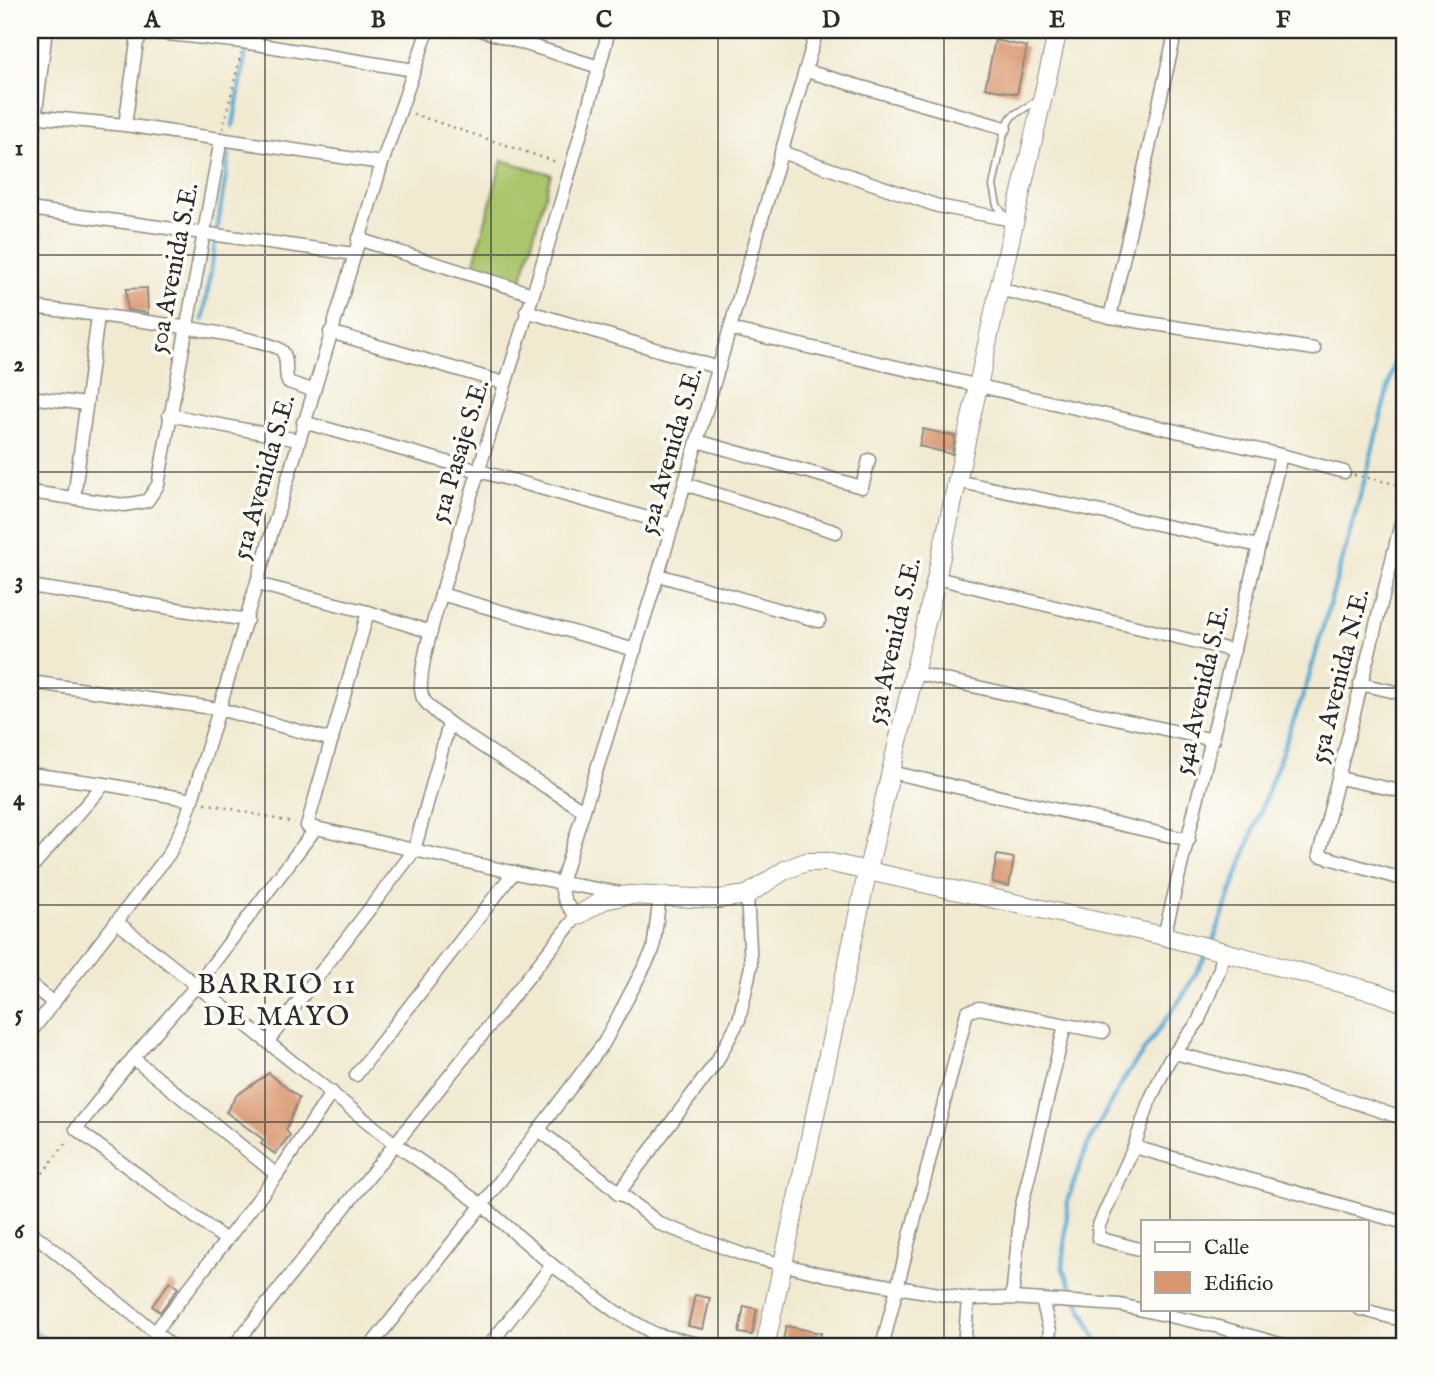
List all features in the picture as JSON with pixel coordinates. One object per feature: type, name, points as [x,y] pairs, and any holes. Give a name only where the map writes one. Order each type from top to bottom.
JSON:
[{"type":"street","points":[[30,161],[33,116],[46,30]]},
{"type":"street","name":"51a Avenida S.E.","points":[[30,1033],[169,854],[184,824],[247,620],[358,239],[428,30]]},
{"type":"street","points":[[481,30],[599,67]]},
{"type":"street","name":"51a Pasaje S.E.","points":[[583,810],[449,724],[423,699],[419,681],[441,594],[572,167],[609,30]]},
{"type":"street","name":"52a Avenida S.E.","points":[[561,883],[658,575],[817,30]]},
{"type":"street","points":[[1021,30],[1057,34]]},
{"type":"street","points":[[1110,317],[1176,30]]},
{"type":"street","points":[[125,125],[137,41],[149,32],[243,42],[414,70]]},
{"type":"street","name":"53a Avenida S.E.","points":[[765,1347],[868,869],[915,673],[999,289],[1010,222],[1057,34]]},
{"type":"street","points":[[806,71],[1005,128]]},
{"type":"street","points":[[33,116],[125,125],[382,163]]},
{"type":"street","name":"50a Avenida S.E.","points":[[74,498],[124,505],[147,501],[158,485],[186,328],[212,234],[221,139]]},
{"type":"street","points":[[781,152],[938,206],[1010,222]]},
{"type":"street","points":[[30,209],[354,254]]},
{"type":"street","points":[[358,239],[532,294]]},
{"type":"street","points":[[999,289],[1110,317],[1314,349]]},
{"type":"street","points":[[30,306],[237,336],[274,346],[282,351],[286,359],[285,375],[288,382],[312,390]]},
{"type":"street","points":[[526,311],[719,368]]},
{"type":"street","points":[[30,492],[74,498],[98,316]]},
{"type":"street","points":[[730,329],[1281,454],[1350,473]]},
{"type":"street","points":[[330,332],[504,383]]},
{"type":"street","points":[[30,397],[86,404]]},
{"type":"street","points":[[169,415],[298,440]]},
{"type":"street","points":[[303,422],[673,525]]},
{"type":"street","points":[[697,441],[862,487],[869,460]]},
{"type":"street","name":"54a Avenida S.E.","points":[[1164,936],[1281,454]]},
{"type":"street","points":[[957,481],[1259,546]]},
{"type":"street","points":[[685,484],[836,532]]},
{"type":"street","name":"55a Avenida N.E.","points":[[1405,507],[1319,855],[1405,880]]},
{"type":"street","points":[[658,575],[819,621]]},
{"type":"street","points":[[936,578],[1234,651]]},
{"type":"street","points":[[257,584],[368,612],[431,632]]},
{"type":"street","points":[[30,586],[247,620]]},
{"type":"street","points":[[441,594],[635,650]]},
{"type":"street","points":[[226,1240],[76,1129],[197,985],[311,827],[368,612]]},
{"type":"street","points":[[915,673],[1213,740]]},
{"type":"street","points":[[30,682],[219,709],[332,740]]},
{"type":"street","points":[[1360,684],[1405,694]]},
{"type":"street","points":[[268,1041],[414,851],[449,724]]},
{"type":"street","points":[[891,772],[1189,840]]},
{"type":"street","points":[[30,774],[192,800]]},
{"type":"street","points":[[1339,778],[1405,792]]},
{"type":"street","points":[[30,869],[104,784]]},
{"type":"street","points":[[311,827],[561,883],[628,895],[718,899],[747,895],[785,870],[806,862],[827,862],[1164,936],[1405,1003]]},
{"type":"street","points":[[356,1075],[513,872]]},
{"type":"street","points":[[561,883],[566,905],[577,916]]},
{"type":"street","points":[[233,1347],[577,916],[604,900],[628,895]]},
{"type":"street","points":[[370,1347],[604,1044],[653,950],[660,895]]},
{"type":"street","points":[[618,1194],[717,1061],[739,1020],[751,966],[747,895]]},
{"type":"street","points":[[117,922],[394,1143],[482,1205],[552,1265],[616,1312],[655,1334],[712,1347]]},
{"type":"street","points":[[1141,1249],[1098,1238],[1099,1226],[1134,1147],[1149,1102],[1174,1053],[1198,1023],[1220,968],[1215,949]]},
{"type":"street","points":[[30,984],[54,1003]]},
{"type":"street","points":[[882,1347],[967,1013],[979,1008],[1103,1032]]},
{"type":"street","points":[[1012,1298],[1021,1209],[1065,1025]]},
{"type":"street","points":[[1174,1053],[1305,1086],[1405,1119]]},
{"type":"street","points":[[133,1058],[277,1175]]},
{"type":"street","points":[[155,1332],[277,1175],[332,1092]]},
{"type":"street","points":[[538,1130],[660,1224],[744,1255],[826,1275],[968,1299],[1012,1298],[1120,1306],[1219,1327],[1290,1347]]},
{"type":"street","points":[[1134,1147],[1405,1223]]},
{"type":"street","points":[[30,1231],[173,1347]]},
{"type":"street","points":[[488,1347],[552,1265]]},
{"type":"street","points":[[964,1347],[968,1299]]},
{"type":"street","points":[[1046,1301],[1050,1331],[1048,1347]]},
{"type":"street","points":[[1364,1310],[1405,1321]]},
{"type":"street","points":[[647,1347],[655,1334]]},
{"type":"lane","points":[[1010,222],[998,205],[993,186],[1005,128],[1012,116],[1043,97]]},
{"type":"path","points":[[221,139],[243,42]]},
{"type":"path","points":[[400,109],[572,167]]},
{"type":"path","points":[[1350,473],[1405,486]]},
{"type":"path","points":[[192,800],[311,827]]},
{"type":"path","points":[[30,1190],[76,1129]]},
{"type":"green space","points":[[502,160],[551,174],[521,283],[472,270]]},
{"type":"building","points":[[995,40],[1027,47],[1017,94],[985,88]]},
{"type":"building","points":[[147,288],[148,313],[127,310],[126,289]]},
{"type":"building","points":[[923,429],[955,436],[952,454],[919,446]]},
{"type":"building","points":[[997,855],[1014,858],[1009,886],[992,882]]},
{"type":"building","points":[[269,1073],[299,1098],[286,1130],[290,1135],[275,1154],[261,1144],[264,1140],[226,1112],[237,1095]]},
{"type":"building","points":[[170,1281],[178,1288],[160,1312],[152,1306]]},
{"type":"building","points":[[695,1295],[710,1298],[703,1329],[688,1326]]},
{"type":"building","points":[[744,1306],[757,1309],[752,1335],[739,1333]]},
{"type":"building","points":[[786,1326],[821,1333],[819,1347],[782,1345]]},
{"type":"waterway","points":[[233,126],[246,50]]},
{"type":"waterway","points":[[203,320],[229,155]]},
{"type":"waterway","points":[[1212,944],[1307,684],[1367,472],[1405,320]]},
{"type":"waterway","points":[[1102,1347],[1063,1269],[1068,1199],[1087,1146],[1124,1079],[1184,994],[1208,952]]},
{"type":"waterway","points":[[30,1329],[57,1347]]},
{"type":"district","name":"BARRIO 11 DE MAYO","points":[[277,1001]]}]
